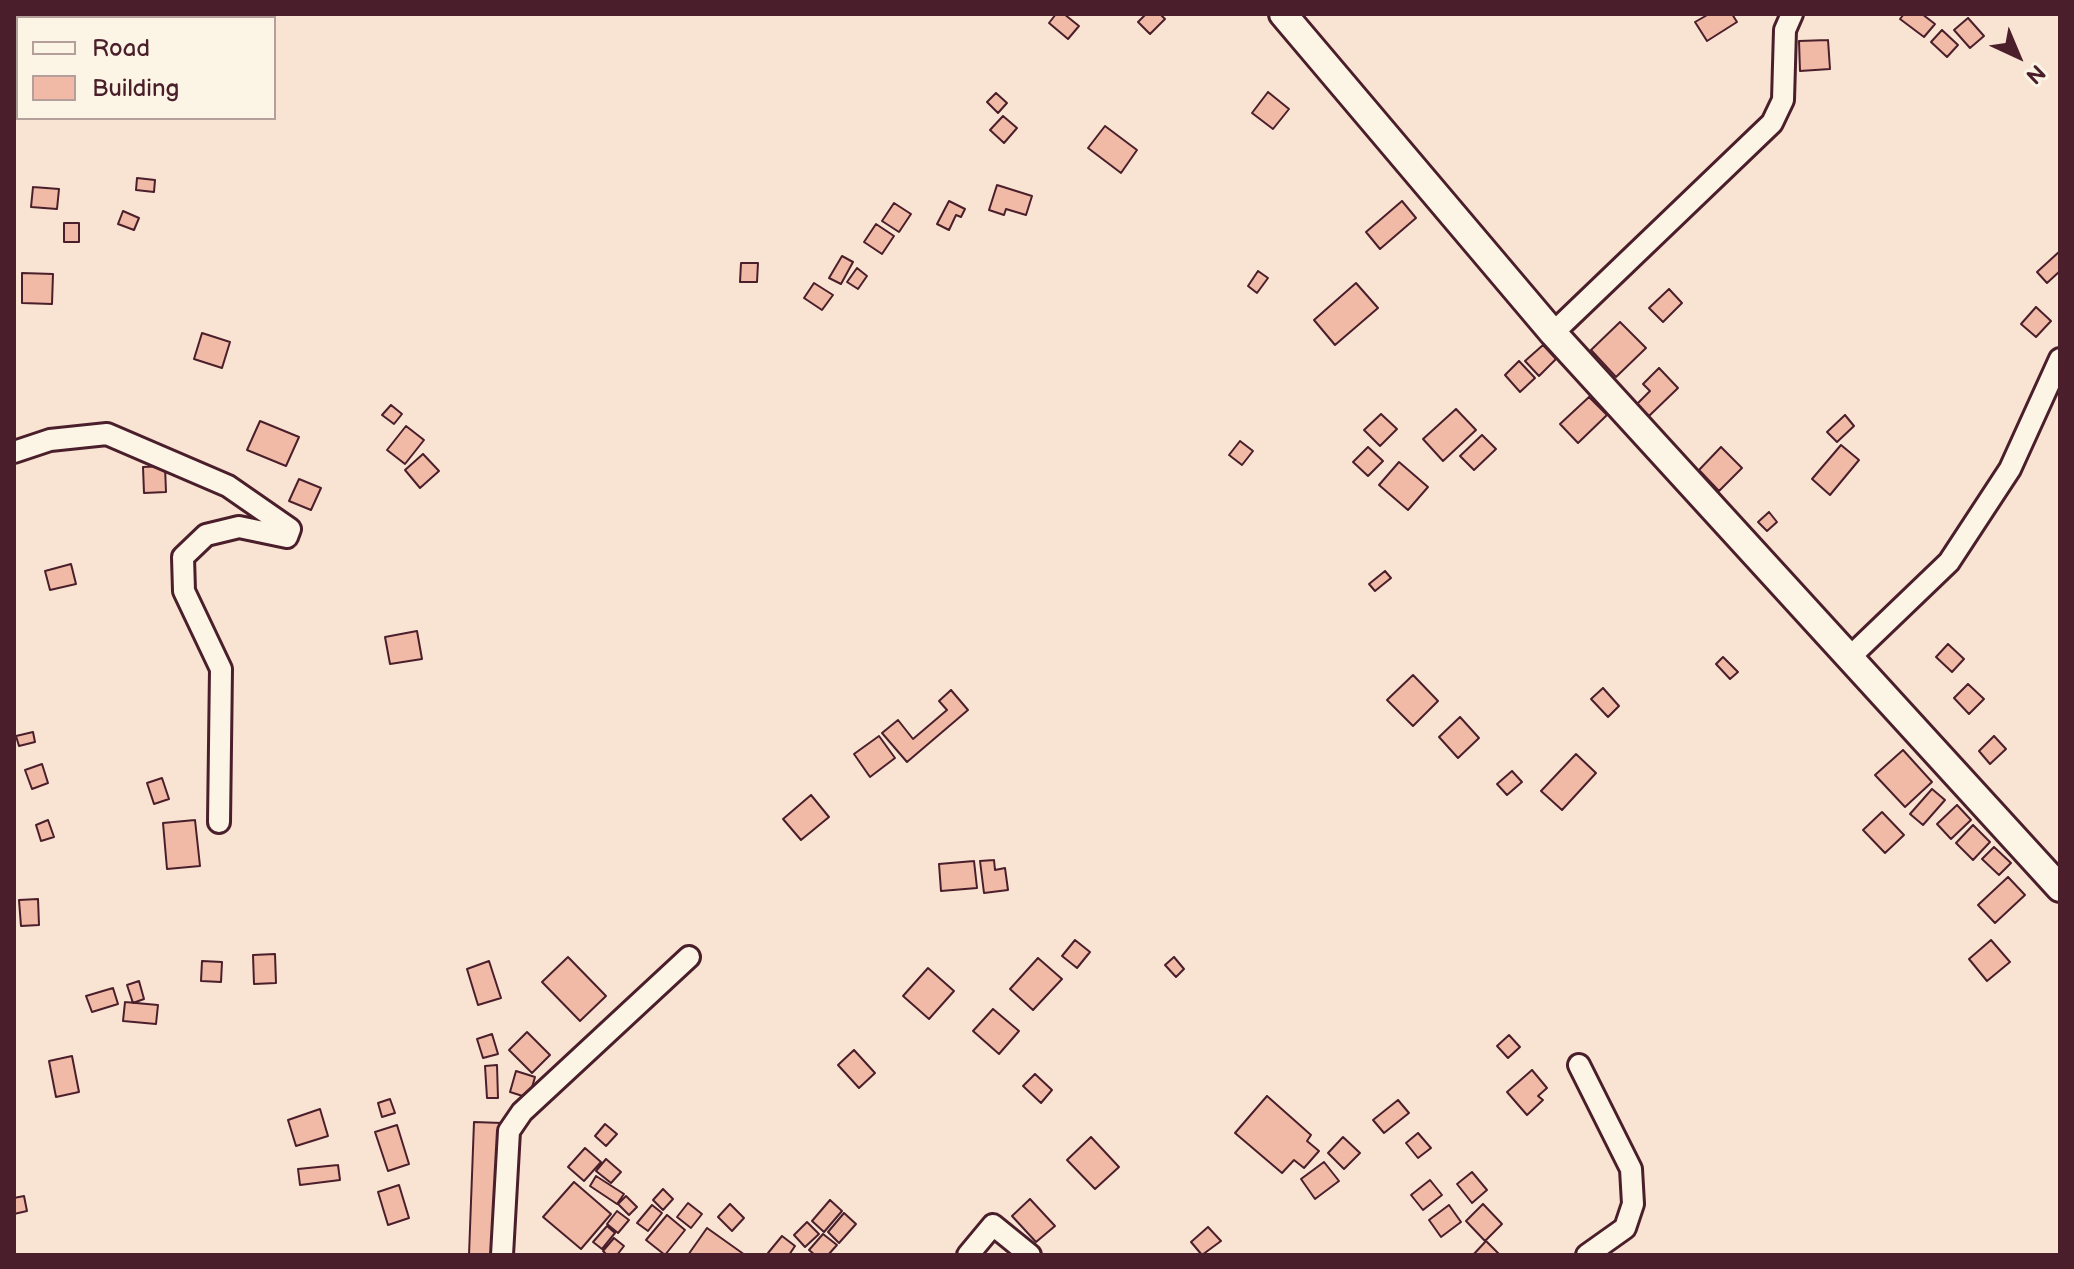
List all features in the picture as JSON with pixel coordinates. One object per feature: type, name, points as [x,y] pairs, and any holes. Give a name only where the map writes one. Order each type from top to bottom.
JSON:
[{"type":"street","points":[[1283,14],[1553,333],[2060,888]]},
{"type":"street","points":[[1553,333],[1772,123],[1783,100],[1785,30],[1792,14]]},
{"type":"street","points":[[1849,658],[1949,562],[2010,469],[2060,359]]},
{"type":"street","points":[[14,452],[50,440],[107,434],[228,486],[290,529],[287,537],[239,527],[206,535],[183,557],[184,591],[221,669],[219,822]]},
{"type":"street","points":[[502,1255],[509,1131],[522,1112],[689,957]]},
{"type":"street","points":[[1579,1065],[1631,1169],[1633,1204],[1625,1228],[1587,1255]]},
{"type":"street","points":[[968,1255],[993,1225],[1030,1255]]},
{"type":"building","points":[[1056,14],[1064,14],[1079,26],[1068,39],[1049,23]]},
{"type":"building","points":[[1146,14],[1160,14],[1165,19],[1150,34],[1138,22]]},
{"type":"building","points":[[1709,14],[1732,14],[1737,22],[1707,41],[1695,22]]},
{"type":"building","points":[[1904,14],[1922,14],[1935,24],[1924,37],[1900,19]]},
{"type":"building","points":[[1968,18],[1984,36],[1970,48],[1954,30]]},
{"type":"building","points":[[1942,30],[1958,45],[1947,57],[1931,42]]},
{"type":"building","points":[[1828,40],[1830,69],[1800,71],[1799,41]]},
{"type":"building","points":[[1268,92],[1289,109],[1273,129],[1252,113]]},
{"type":"building","points":[[996,93],[1007,103],[998,113],[987,102]]},
{"type":"building","points":[[1003,116],[1017,128],[1004,143],[990,130]]},
{"type":"building","points":[[1105,126],[1137,150],[1121,173],[1088,148]]},
{"type":"building","points":[[137,178],[155,180],[154,192],[136,190]]},
{"type":"building","points":[[997,185],[1032,196],[1026,215],[1006,209],[1004,215],[989,210]]},
{"type":"building","points":[[33,187],[59,189],[57,209],[31,207]]},
{"type":"building","points":[[949,201],[965,209],[961,217],[956,215],[949,230],[937,224]]},
{"type":"building","points":[[1402,201],[1416,218],[1380,249],[1366,232]]},
{"type":"building","points":[[894,203],[911,214],[899,232],[882,221]]},
{"type":"building","points":[[123,211],[139,218],[134,230],[118,224]]},
{"type":"building","points":[[64,223],[79,223],[79,242],[64,242]]},
{"type":"building","points":[[876,224],[894,236],[882,254],[864,242]]},
{"type":"building","points":[[2060,251],[2060,271],[2047,283],[2037,272]]},
{"type":"building","points":[[842,256],[853,262],[841,284],[829,278]]},
{"type":"building","points":[[741,263],[758,263],[757,282],[740,282]]},
{"type":"building","points":[[857,268],[867,276],[858,289],[847,282]]},
{"type":"building","points":[[1258,271],[1268,278],[1257,293],[1248,286]]},
{"type":"building","points":[[22,273],[53,274],[52,304],[22,303]]},
{"type":"building","points":[[814,283],[833,295],[822,310],[804,298]]},
{"type":"building","points":[[1356,283],[1378,308],[1335,345],[1314,320]]},
{"type":"building","points":[[1669,289],[1682,303],[1663,322],[1649,308]]},
{"type":"building","points":[[2036,307],[2051,321],[2036,337],[2021,324]]},
{"type":"building","points":[[1620,322],[1646,348],[1616,377],[1591,350]]},
{"type":"building","points":[[202,333],[230,342],[222,368],[194,359]]},
{"type":"building","points":[[1543,345],[1556,359],[1539,376],[1525,361]]},
{"type":"building","points":[[1519,361],[1535,378],[1520,392],[1505,375]]},
{"type":"building","points":[[1659,368],[1678,388],[1649,416],[1637,404],[1650,391],[1643,384]]},
{"type":"building","points":[[1589,397],[1607,415],[1578,443],[1560,424]]},
{"type":"building","points":[[391,405],[402,414],[394,424],[382,415]]},
{"type":"building","points":[[1456,409],[1476,430],[1443,461],[1423,439]]},
{"type":"building","points":[[1381,414],[1397,429],[1380,446],[1364,430]]},
{"type":"building","points":[[1845,415],[1854,426],[1837,442],[1827,432]]},
{"type":"building","points":[[260,421],[299,437],[286,466],[247,450]]},
{"type":"building","points":[[406,426],[424,440],[405,464],[387,450]]},
{"type":"building","points":[[1482,435],[1496,449],[1474,470],[1460,456]]},
{"type":"building","points":[[1240,441],[1253,451],[1242,465],[1229,455]]},
{"type":"building","points":[[1841,445],[1859,460],[1830,495],[1812,479]]},
{"type":"building","points":[[1368,447],[1383,461],[1368,476],[1353,462]]},
{"type":"building","points":[[1721,447],[1742,468],[1719,491],[1699,470]]},
{"type":"building","points":[[423,454],[439,471],[420,488],[405,470]]},
{"type":"building","points":[[1399,462],[1428,487],[1408,510],[1379,485]]},
{"type":"building","points":[[165,466],[166,492],[144,493],[143,467]]},
{"type":"building","points":[[299,479],[321,488],[311,510],[289,501]]},
{"type":"building","points":[[1769,512],[1777,522],[1767,531],[1758,522]]},
{"type":"building","points":[[71,564],[76,584],[50,590],[45,571]]},
{"type":"building","points":[[1385,571],[1391,578],[1375,591],[1369,584]]},
{"type":"building","points":[[417,631],[422,659],[390,664],[385,637]]},
{"type":"building","points":[[1948,644],[1964,659],[1952,672],[1936,657]]},
{"type":"building","points":[[1723,657],[1738,672],[1730,679],[1716,664]]},
{"type":"building","points":[[1413,675],[1438,701],[1413,726],[1387,700]]},
{"type":"building","points":[[1968,684],[1984,699],[1969,714],[1954,698]]},
{"type":"building","points":[[1603,688],[1619,706],[1608,717],[1591,699]]},
{"type":"building","points":[[951,690],[968,710],[907,762],[882,733],[898,720],[913,739],[947,710],[939,701]]},
{"type":"building","points":[[1460,717],[1479,738],[1458,758],[1439,737]]},
{"type":"building","points":[[33,732],[35,742],[19,746],[16,736]]},
{"type":"building","points":[[879,736],[895,758],[870,777],[854,754]]},
{"type":"building","points":[[1994,736],[2006,749],[1990,764],[1979,751]]},
{"type":"building","points":[[1903,750],[1932,782],[1905,807],[1875,775]]},
{"type":"building","points":[[1576,754],[1596,773],[1562,810],[1541,791]]},
{"type":"building","points":[[42,764],[48,783],[32,789],[25,770]]},
{"type":"building","points":[[1512,771],[1522,782],[1507,795],[1497,784]]},
{"type":"building","points":[[162,778],[169,799],[154,804],[147,783]]},
{"type":"building","points":[[1932,789],[1945,800],[1923,825],[1910,814]]},
{"type":"building","points":[[811,795],[829,817],[801,840],[783,819]]},
{"type":"building","points":[[1957,805],[1971,820],[1951,839],[1937,824]]},
{"type":"building","points":[[1882,812],[1904,835],[1885,853],[1863,830]]},
{"type":"building","points":[[48,820],[54,837],[41,841],[36,825]]},
{"type":"building","points":[[195,820],[200,866],[167,869],[163,823]]},
{"type":"building","points":[[1973,825],[1990,842],[1973,860],[1956,843]]},
{"type":"building","points":[[1994,847],[2011,863],[1999,875],[1982,859]]},
{"type":"building","points":[[994,860],[995,870],[1005,868],[1008,890],[984,893],[980,861]]},
{"type":"building","points":[[974,861],[977,888],[941,891],[939,864]]},
{"type":"building","points":[[2008,877],[2025,895],[1995,923],[1978,905]]},
{"type":"building","points":[[38,899],[39,925],[21,926],[19,900]]},
{"type":"building","points":[[1075,940],[1090,952],[1077,968],[1062,956]]},
{"type":"building","points":[[1991,940],[2010,962],[1987,981],[1969,959]]},
{"type":"building","points":[[275,954],[276,983],[254,984],[253,955]]},
{"type":"building","points":[[568,957],[606,996],[580,1021],[542,982]]},
{"type":"building","points":[[1174,957],[1184,969],[1176,977],[1165,965]]},
{"type":"building","points":[[1038,958],[1062,979],[1033,1010],[1010,989]]},
{"type":"building","points":[[202,961],[222,962],[221,982],[201,981]]},
{"type":"building","points":[[489,961],[501,998],[478,1005],[467,969]]},
{"type":"building","points":[[928,968],[954,991],[929,1019],[903,996]]},
{"type":"building","points":[[139,981],[144,999],[133,1003],[127,985]]},
{"type":"building","points":[[113,988],[118,1004],[92,1012],[86,996]]},
{"type":"building","points":[[125,1002],[158,1005],[156,1024],[123,1021]]},
{"type":"building","points":[[993,1009],[1019,1031],[999,1054],[973,1031]]},
{"type":"building","points":[[527,1032],[550,1055],[532,1073],[509,1050]]},
{"type":"building","points":[[492,1034],[498,1054],[483,1058],[477,1039]]},
{"type":"building","points":[[1509,1035],[1520,1047],[1508,1058],[1497,1046]]},
{"type":"building","points":[[854,1050],[875,1073],[859,1088],[838,1065]]},
{"type":"building","points":[[72,1056],[79,1092],[56,1097],[49,1061]]},
{"type":"building","points":[[497,1065],[498,1098],[487,1098],[485,1066]]},
{"type":"building","points":[[1532,1070],[1547,1088],[1538,1096],[1543,1100],[1527,1115],[1507,1092]]},
{"type":"building","points":[[516,1071],[535,1077],[529,1098],[510,1092]]},
{"type":"building","points":[[1035,1074],[1052,1090],[1041,1103],[1023,1086]]},
{"type":"building","points":[[1267,1096],[1311,1135],[1307,1141],[1319,1151],[1304,1168],[1294,1160],[1282,1173],[1235,1133]]},
{"type":"building","points":[[390,1099],[395,1113],[382,1117],[378,1103]]},
{"type":"building","points":[[1398,1100],[1409,1113],[1384,1133],[1373,1120]]},
{"type":"building","points":[[320,1109],[328,1136],[296,1146],[288,1120]]},
{"type":"building","points":[[474,1122],[502,1123],[497,1255],[469,1255]]},
{"type":"building","points":[[605,1124],[617,1134],[606,1146],[595,1136]]},
{"type":"building","points":[[397,1125],[409,1164],[388,1171],[375,1132]]},
{"type":"building","points":[[1418,1133],[1431,1148],[1418,1158],[1406,1143]]},
{"type":"building","points":[[1091,1137],[1119,1167],[1095,1189],[1067,1160]]},
{"type":"building","points":[[1343,1137],[1360,1153],[1344,1169],[1328,1153]]},
{"type":"building","points":[[585,1148],[601,1162],[584,1181],[568,1167]]},
{"type":"building","points":[[606,1159],[621,1172],[611,1183],[596,1171]]},
{"type":"building","points":[[1324,1162],[1339,1181],[1315,1199],[1301,1179]]},
{"type":"building","points":[[338,1165],[340,1180],[300,1185],[298,1169]]},
{"type":"building","points":[[1472,1172],[1487,1190],[1472,1203],[1457,1184]]},
{"type":"building","points":[[596,1176],[624,1194],[617,1204],[590,1186]]},
{"type":"building","points":[[1430,1180],[1442,1195],[1423,1210],[1411,1195]]},
{"type":"building","points":[[574,1182],[611,1214],[581,1249],[543,1217]]},
{"type":"building","points":[[399,1185],[409,1218],[388,1225],[378,1192]]},
{"type":"building","points":[[663,1189],[673,1199],[663,1210],[653,1200]]},
{"type":"building","points":[[24,1196],[27,1211],[14,1214],[14,1198]]},
{"type":"building","points":[[626,1196],[637,1207],[629,1215],[618,1204]]},
{"type":"building","points":[[1030,1199],[1055,1226],[1036,1242],[1012,1216]]},
{"type":"building","points":[[830,1200],[842,1211],[824,1232],[812,1221]]},
{"type":"building","points":[[688,1203],[702,1214],[691,1228],[677,1217]]},
{"type":"building","points":[[730,1204],[744,1218],[732,1231],[718,1217]]},
{"type":"building","points":[[1483,1204],[1502,1224],[1485,1241],[1466,1221]]},
{"type":"building","points":[[652,1205],[662,1213],[648,1231],[637,1223]]},
{"type":"building","points":[[1449,1205],[1461,1222],[1441,1237],[1429,1220]]},
{"type":"building","points":[[617,1211],[629,1220],[618,1233],[607,1224]]},
{"type":"building","points":[[844,1213],[856,1224],[839,1243],[828,1232]]},
{"type":"building","points":[[667,1215],[685,1230],[665,1255],[646,1240]]},
{"type":"building","points":[[807,1222],[819,1234],[805,1247],[794,1235]]},
{"type":"building","points":[[607,1226],[615,1233],[602,1249],[593,1242]]},
{"type":"building","points":[[1208,1227],[1221,1241],[1202,1255],[1191,1242]]},
{"type":"building","points":[[707,1228],[745,1255],[688,1255]]},
{"type":"building","points":[[823,1234],[837,1245],[828,1255],[815,1255],[809,1250]]},
{"type":"building","points":[[782,1236],[795,1246],[789,1255],[768,1253]]},
{"type":"building","points":[[614,1238],[624,1246],[617,1255],[607,1255],[603,1251]]},
{"type":"building","points":[[1486,1241],[1500,1255],[1473,1255]]}]
